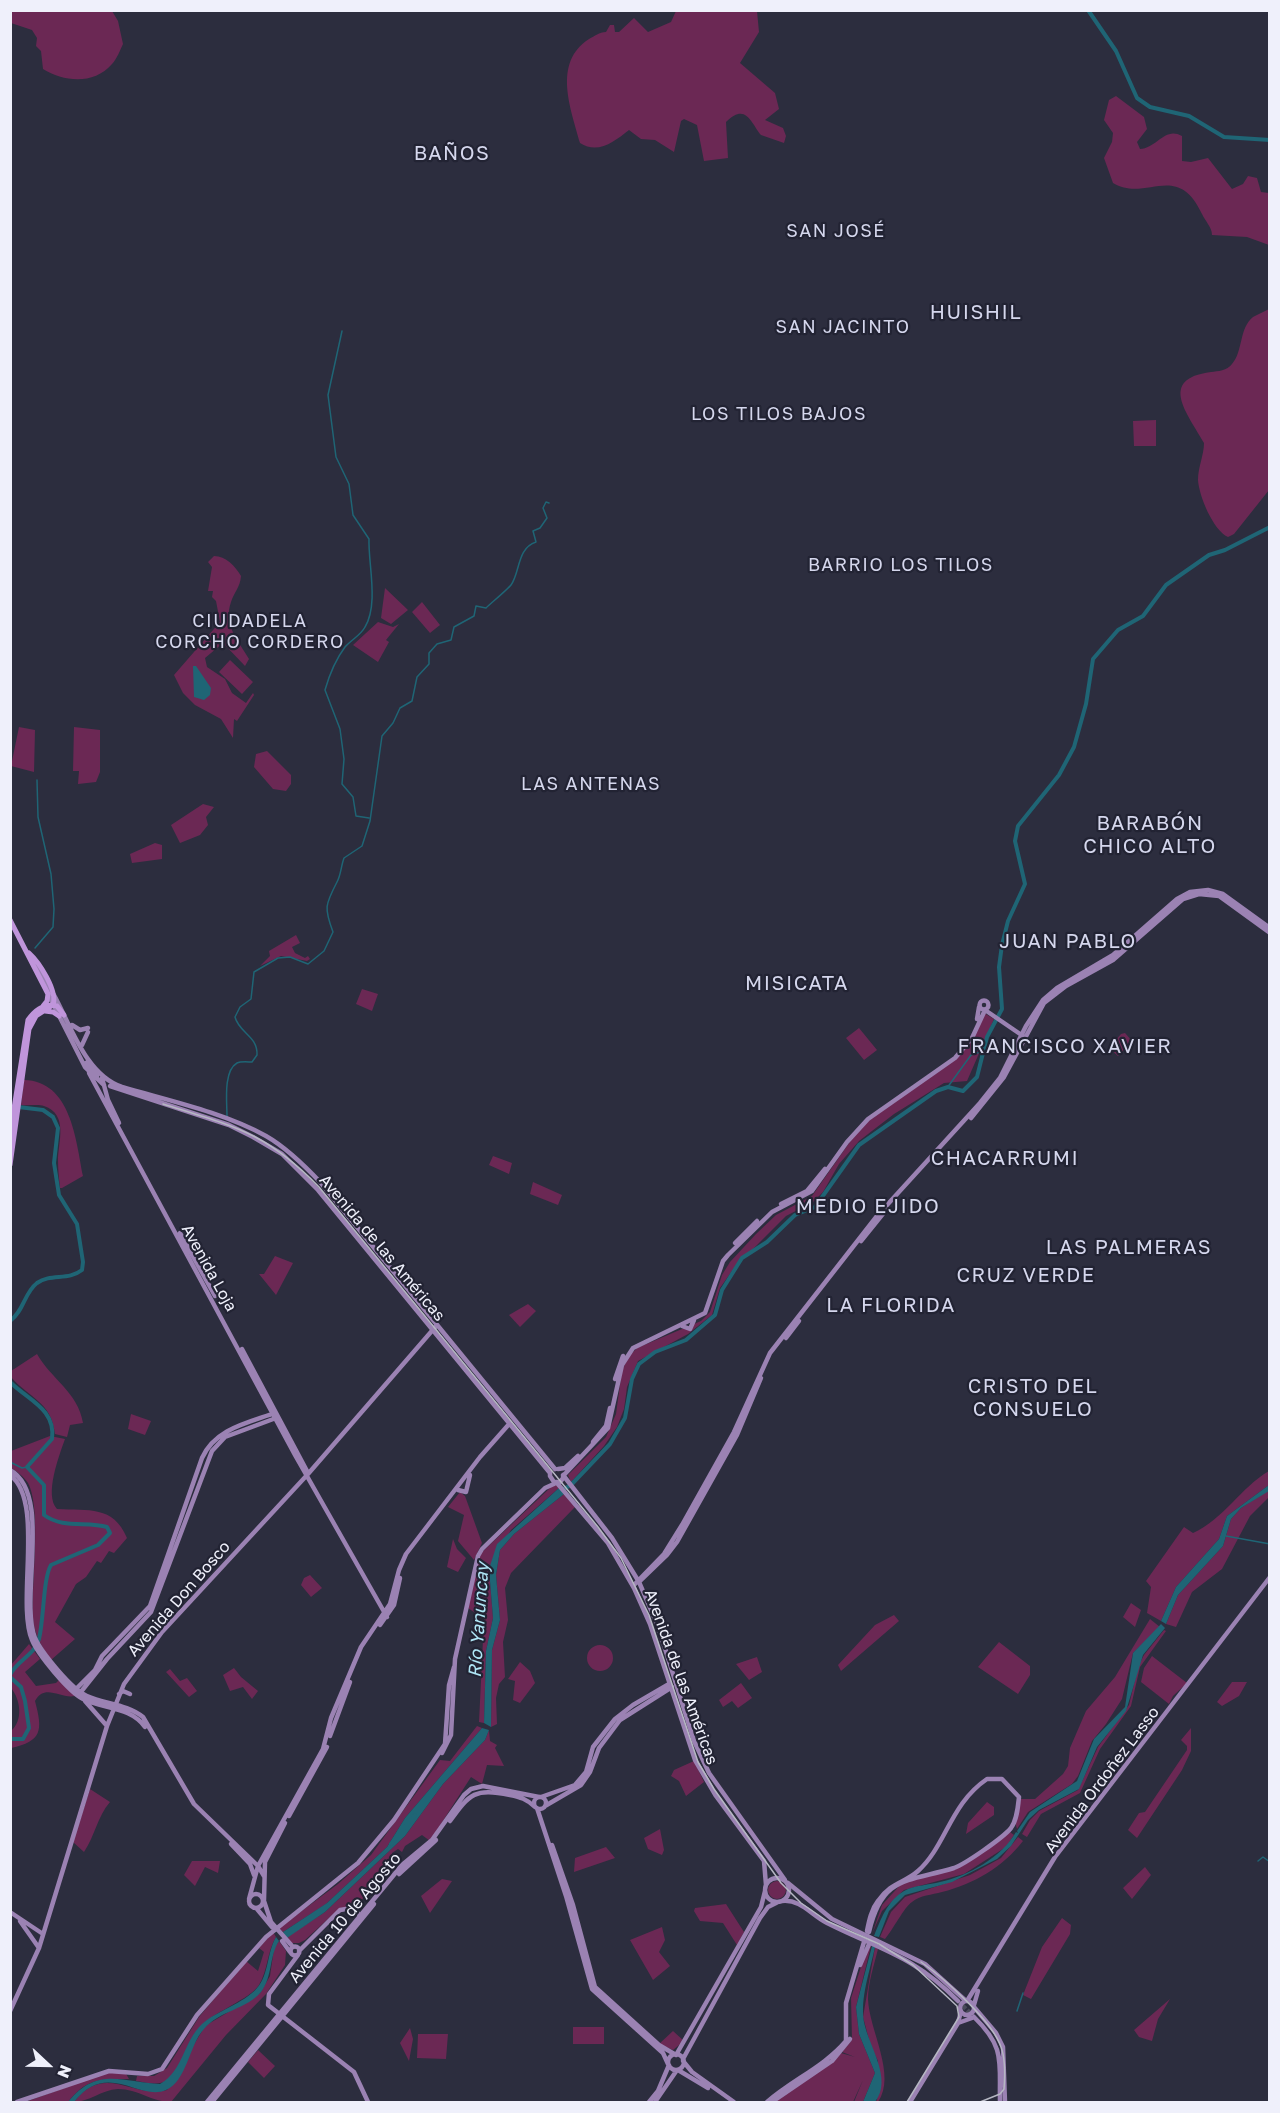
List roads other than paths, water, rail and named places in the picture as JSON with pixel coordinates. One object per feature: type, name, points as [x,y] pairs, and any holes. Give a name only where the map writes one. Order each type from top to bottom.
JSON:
[{"type":"highway","name":"Avenida de las Américas","points":[[10,920],[50,994]]},
{"type":"highway","points":[[50,994],[53,1005],[62,1016]]},
{"type":"highway","points":[[41,1010],[50,994]]},
{"type":"highway","points":[[10,1165],[25,1028],[31,1015],[53,1005]]},
{"type":"highway","points":[[41,1010],[62,1016]]},
{"type":"highway","points":[[10,1134],[16,1113]]},
{"type":"main road","points":[[633,1586],[664,1554],[682,1525],[734,1432],[770,1353],[877,1216],[1000,1078],[1024,1036],[1026,1026],[1036,1008],[1049,994],[1113,956],[1177,899],[1190,892],[1208,890],[1223,894],[1269,930]]},
{"type":"main road","points":[[638,1581],[667,1555],[677,1542],[737,1435],[770,1358],[879,1219],[986,1102],[1004,1077],[1036,1014],[1051,997],[1113,960],[1164,914],[1189,896],[1204,893],[1219,896],[1269,930]]},
{"type":"main road","name":"Avenida de las Américas","points":[[50,994],[79,1057],[89,1073],[110,1087],[149,1101],[228,1122],[266,1143],[301,1172],[550,1475],[558,1484],[570,1491],[604,1527],[638,1581],[658,1626],[672,1686],[706,1768],[719,1791],[785,1880],[819,1911],[867,1938]]},
{"type":"main road","points":[[984,1008],[1024,1036]]},
{"type":"main road","points":[[17,2103],[109,2071],[148,2074],[160,2070],[169,2061],[197,2015],[266,1937],[370,1851],[437,1759],[446,1737],[449,1685],[477,1556],[482,1549],[546,1488],[558,1484],[608,1428],[624,1359],[633,1347],[694,1320],[708,1309],[723,1262],[728,1255],[772,1212],[812,1191],[864,1122],[955,1058],[972,1038],[984,1008]]},
{"type":"main road","points":[[546,1488],[550,1475],[556,1469],[567,1466],[603,1432],[609,1416],[619,1361],[627,1351],[641,1340],[703,1312],[714,1278],[726,1253],[770,1210],[811,1187],[857,1124],[954,1056],[972,1032],[984,1008]]},
{"type":"main road","name":"Avenida de las Américas","points":[[62,1016],[70,1023],[99,1076],[114,1085],[266,1136],[311,1173],[564,1478],[570,1491],[620,1561],[633,1586],[650,1624],[695,1760],[707,1782],[764,1861],[767,1870],[766,1888]]},
{"type":"main road","points":[[70,1023],[80,1030],[88,1030],[83,1038],[83,1048]]},
{"type":"main road","points":[[1015,1031],[1026,1026]]},
{"type":"main road","points":[[1015,1031],[1019,1043]]},
{"type":"main road","points":[[79,1057],[99,1076]]},
{"type":"main road","name":"Avenida Loja","points":[[89,1073],[386,1615]]},
{"type":"main road","name":"Avenida Loja","points":[[99,1076],[110,1087],[108,1100],[276,1416]]},
{"type":"main road","points":[[108,1100],[110,1087]]},
{"type":"main road","name":"Avenida de las Américas","points":[[110,1087],[164,1100]]},
{"type":"main road","name":"Avenida Don Bosco","points":[[10,2011],[39,1948],[107,1726],[119,1694],[155,1640],[308,1474],[434,1332],[437,1325]]},
{"type":"main road","points":[[77,1692],[153,1608],[212,1451],[225,1437],[276,1416]]},
{"type":"main road","points":[[266,1937],[270,1922],[264,1901],[266,1858],[325,1751],[337,1713],[365,1646],[396,1598],[401,1571],[409,1556],[510,1424]]},
{"type":"main road","points":[[298,1953],[294,1956],[292,1950],[270,1922],[257,1908],[251,1906],[249,1899],[258,1866],[323,1749],[331,1718],[363,1644],[386,1615],[406,1554],[480,1457],[510,1424]]},
{"type":"main road","points":[[10,1470],[24,1481],[28,1495],[34,1550],[31,1624],[34,1640]]},
{"type":"main road","points":[[10,1475],[18,1482],[24,1496],[28,1546],[28,1629],[39,1649],[107,1726]]},
{"type":"main road","points":[[595,1527],[604,1527]]},
{"type":"main road","name":"Avenida Ordoñez Lasso","points":[[974,2006],[978,1989],[1064,1848],[1269,1579]]},
{"type":"main road","points":[[22,1633],[28,1629]]},
{"type":"main road","points":[[547,1831],[534,1802],[540,1797],[566,1791],[579,1782],[586,1772],[593,1747],[612,1723],[633,1705],[672,1686]]},
{"type":"main road","points":[[518,1794],[536,1807],[544,1807],[578,1788],[585,1780],[599,1748],[620,1720],[672,1686]]},
{"type":"main road","points":[[119,1694],[123,1691],[130,1694]]},
{"type":"main road","points":[[77,1692],[133,1715],[141,1721],[190,1802],[250,1864],[254,1878]]},
{"type":"main road","points":[[83,1699],[143,1717],[194,1804],[258,1866],[264,1879]]},
{"type":"main road","points":[[767,2103],[779,2091],[827,2060],[846,2041],[846,2002],[862,1944],[867,1938],[880,1899],[898,1884],[923,1874],[956,1867],[1007,1832],[1014,1822],[1019,1797],[999,1777],[983,1782],[952,1815],[916,1873],[898,1881],[880,1899],[849,2003],[849,2041],[832,2061],[772,2103]]},
{"type":"main road","name":"Avenida 10 de Agosto","points":[[212,2103],[402,1865],[432,1840],[467,1792],[483,1786],[540,1797]]},
{"type":"main road","points":[[540,1797],[546,1801],[543,1814],[547,1831],[593,1988],[663,2053],[668,2064],[685,2072],[729,2103]]},
{"type":"main road","points":[[922,1866],[930,1872]]},
{"type":"main road","points":[[922,1866],[923,1874]]},
{"type":"main road","points":[[649,2103],[658,2091],[670,2057],[676,2055],[761,1907],[766,1888],[773,1878],[785,1880],[789,1892],[761,1915],[683,2060],[655,2103]]},
{"type":"main road","points":[[766,1888],[770,1899],[780,1901]]},
{"type":"main road","points":[[249,1899],[256,1894],[264,1901]]},
{"type":"main road","points":[[257,1908],[264,1901]]},
{"type":"main road","name":"Avenida de las Américas","points":[[780,1901],[799,1904],[825,1922],[867,1938],[923,1966],[966,1999]]},
{"type":"main road","points":[[285,1974],[292,1950],[344,1908],[352,1908],[362,1917]]},
{"type":"main road","points":[[10,1912],[43,1934]]},
{"type":"main road","points":[[16,1916],[39,1948]]},
{"type":"main road","points":[[270,1922],[283,1923]]},
{"type":"main road","points":[[308,1939],[267,2000],[270,2008],[280,2018],[352,2074],[366,2103]]},
{"type":"main road","name":"Avenida de las Américas","points":[[923,1966],[966,1999]]},
{"type":"main road","name":"Avenida de las Américas","points":[[923,1966],[955,2000],[960,2010],[971,2016]]},
{"type":"main road","points":[[593,1988],[659,2045],[683,2060],[692,2072],[734,2103]]},
{"type":"main road","name":"Avenida Ordoñez Lasso","points":[[960,2010],[966,1999],[978,1989]]},
{"type":"main road","points":[[958,1993],[974,2006],[999,2037],[1008,2058],[1004,2102]]},
{"type":"main road","points":[[958,2023],[971,2016],[974,2006]]},
{"type":"main road","points":[[910,2103],[958,2023],[960,2010]]},
{"type":"main road","points":[[971,2016],[996,2042],[1000,2056],[1000,2080],[1004,2102]]},
{"type":"main road","points":[[971,2016],[995,2035],[1001,2048],[1005,2092]]},
{"type":"main road","name":"Avenida 10 de Agosto","points":[[207,2103],[280,2018]]},
{"type":"water","points":[[193,666],[196,666],[211,688],[210,695],[204,700],[194,697]]},
{"type":"water","points":[[1269,1485],[1269,1491],[1241,1508],[1231,1519],[1223,1546],[1178,1595],[1166,1624],[1161,1621],[1176,1587],[1219,1539],[1227,1516]]},
{"type":"water","points":[[559,1488],[564,1494],[514,1534],[500,1550],[496,1575],[500,1620],[492,1650],[491,1727],[484,1723],[486,1651],[493,1618],[489,1569],[497,1544]]},
{"type":"water","points":[[1161,1624],[1165,1628],[1143,1655],[1126,1711],[1097,1747],[1079,1789],[1039,1810],[1028,1820],[1011,1846],[997,1859],[952,1882],[905,1895],[889,1911],[879,1937],[874,1936],[885,1911],[898,1895],[912,1887],[962,1875],[983,1864],[1002,1850],[1016,1832],[1018,1833],[1017,1831],[1030,1812],[1077,1781],[1094,1739],[1125,1707],[1133,1653]]},
{"type":"water","points":[[482,1728],[489,1730],[485,1740],[443,1784],[405,1836],[325,1912],[287,1938],[283,1932],[327,1903],[387,1847],[405,1818]]},
{"type":"water","points":[[276,1937],[279,1941],[261,1992],[255,1998],[217,2018],[204,2029],[179,2079],[173,2085],[166,2090],[156,2092],[111,2082],[86,2090],[74,2102],[68,2102],[89,2084],[100,2080],[122,2079],[160,2084],[168,2078],[179,2064],[191,2039],[202,2024],[251,1994],[261,1983]]},
{"type":"water","points":[[872,1946],[875,1947],[866,1984],[863,2013],[882,2083],[875,2102],[863,2102],[875,2073],[859,2034],[856,2007]]},
{"type":"waterway","name":"Río Yanuncay","points":[[1088,10],[1116,51],[1137,98],[1150,107],[1189,116],[1224,137],[1270,140]]},
{"type":"waterway","points":[[342,331],[328,395],[336,457],[349,484],[353,515],[369,539],[372,595],[369,618],[365,627],[347,644],[333,668],[325,690],[340,729],[344,759],[342,784],[353,797],[356,816],[369,818]]},
{"type":"waterway","points":[[227,1116],[227,1088],[230,1073],[237,1063],[252,1062],[257,1055],[255,1043],[240,1027],[235,1017],[240,1007],[251,999],[254,972],[278,958],[290,957],[308,964],[324,951],[333,932],[327,912],[330,896],[344,858],[362,846],[370,821],[382,736],[393,723],[400,708],[412,701],[417,677],[429,664],[429,653],[437,644],[451,640],[454,627],[474,616],[476,606],[486,608],[511,585],[522,555],[530,545],[536,542],[533,531],[540,528],[547,518],[543,508],[546,502],[549,503]]},
{"type":"waterway","name":"Río Yanuncay","points":[[560,1491],[571,1485],[610,1444],[625,1418],[632,1379],[639,1364],[655,1352],[686,1340],[715,1315],[722,1290],[742,1258],[767,1242],[795,1215],[815,1207],[859,1145],[936,1091],[948,1087],[963,1091],[977,1077],[987,1037],[1002,1009],[999,967],[1002,945],[1008,921],[1025,884],[1015,841],[1018,826],[1059,775],[1074,747],[1086,704],[1093,659],[1118,630],[1143,616],[1166,585],[1209,555],[1225,550],[1270,527]]},
{"type":"waterway","points":[[35,948],[53,927],[54,909],[51,874],[38,817],[37,780]]},
{"type":"waterway","name":"Río Yanuncay","points":[[947,1088],[971,1055],[983,1051]]},
{"type":"waterway","points":[[10,1106],[43,1110],[53,1117],[58,1128],[54,1163],[59,1195],[77,1224],[83,1262],[82,1270],[77,1273],[48,1278],[37,1283],[10,1321]]},
{"type":"waterway","points":[[10,1382],[39,1406],[50,1420],[52,1439],[27,1467],[44,1485],[44,1515],[59,1522],[107,1527],[110,1533],[98,1545],[51,1565],[46,1579],[37,1645],[10,1675]]},
{"type":"waterway","points":[[10,1462],[22,1468],[27,1467]]},
{"type":"waterway","points":[[1226,1536],[1270,1544]]},
{"type":"waterway","points":[[10,1677],[21,1687],[29,1728],[23,1739],[10,1739]]},
{"type":"waterway","name":"Río Yanuncay","points":[[391,1844],[415,1815]]},
{"type":"waterway","points":[[1258,1861],[1263,1857],[1270,1862]]},
{"type":"waterway","points":[[1017,2011],[1023,1993]]},
{"type":"tunnel","points":[[958,2001],[974,2017]]},
{"type":"tram line","points":[[163,1104],[229,1125],[265,1142],[319,1187],[621,1558],[649,1615],[698,1762],[714,1789],[781,1883],[801,1903],[827,1921],[879,1944],[913,1965],[957,2006],[959,2017],[907,2102]]},
{"type":"tram line","points":[[921,1962],[954,1989],[978,2013],[1001,2047],[1005,2073],[1004,2089],[1000,2094],[980,2102]]},
{"type":"district","name":"BAÑOS","points":[[452,154]]},
{"type":"district","name":"SAN JOSÉ","points":[[836,231]]},
{"type":"district","name":"HUISHIL","points":[[976,313]]},
{"type":"district","name":"SAN JACINTO","points":[[843,327]]},
{"type":"district","name":"LOS TILOS BAJOS","points":[[779,414]]},
{"type":"district","name":"BARRIO LOS TILOS","points":[[901,565]]},
{"type":"district","name":"CIUDADELA CORCHO CORDERO","points":[[250,631]]},
{"type":"district","name":"LAS ANTENAS","points":[[591,784]]},
{"type":"district","name":"BARABÓN CHICO ALTO","points":[[1150,836]]},
{"type":"district","name":"JUAN PABLO","points":[[1068,942]]},
{"type":"district","name":"MISICATA","points":[[797,984]]},
{"type":"district","name":"FRANCISCO XAVIER","points":[[1065,1047]]},
{"type":"district","name":"CHACARRUMI","points":[[1005,1159]]},
{"type":"district","name":"MEDIO EJIDO","points":[[868,1207]]},
{"type":"district","name":"LAS PALMERAS","points":[[1129,1248]]},
{"type":"district","name":"CRUZ VERDE","points":[[1026,1276]]},
{"type":"district","name":"LA FLORIDA","points":[[891,1306]]},
{"type":"district","name":"CRISTO DEL CONSUELO","points":[[1033,1398]]}]
